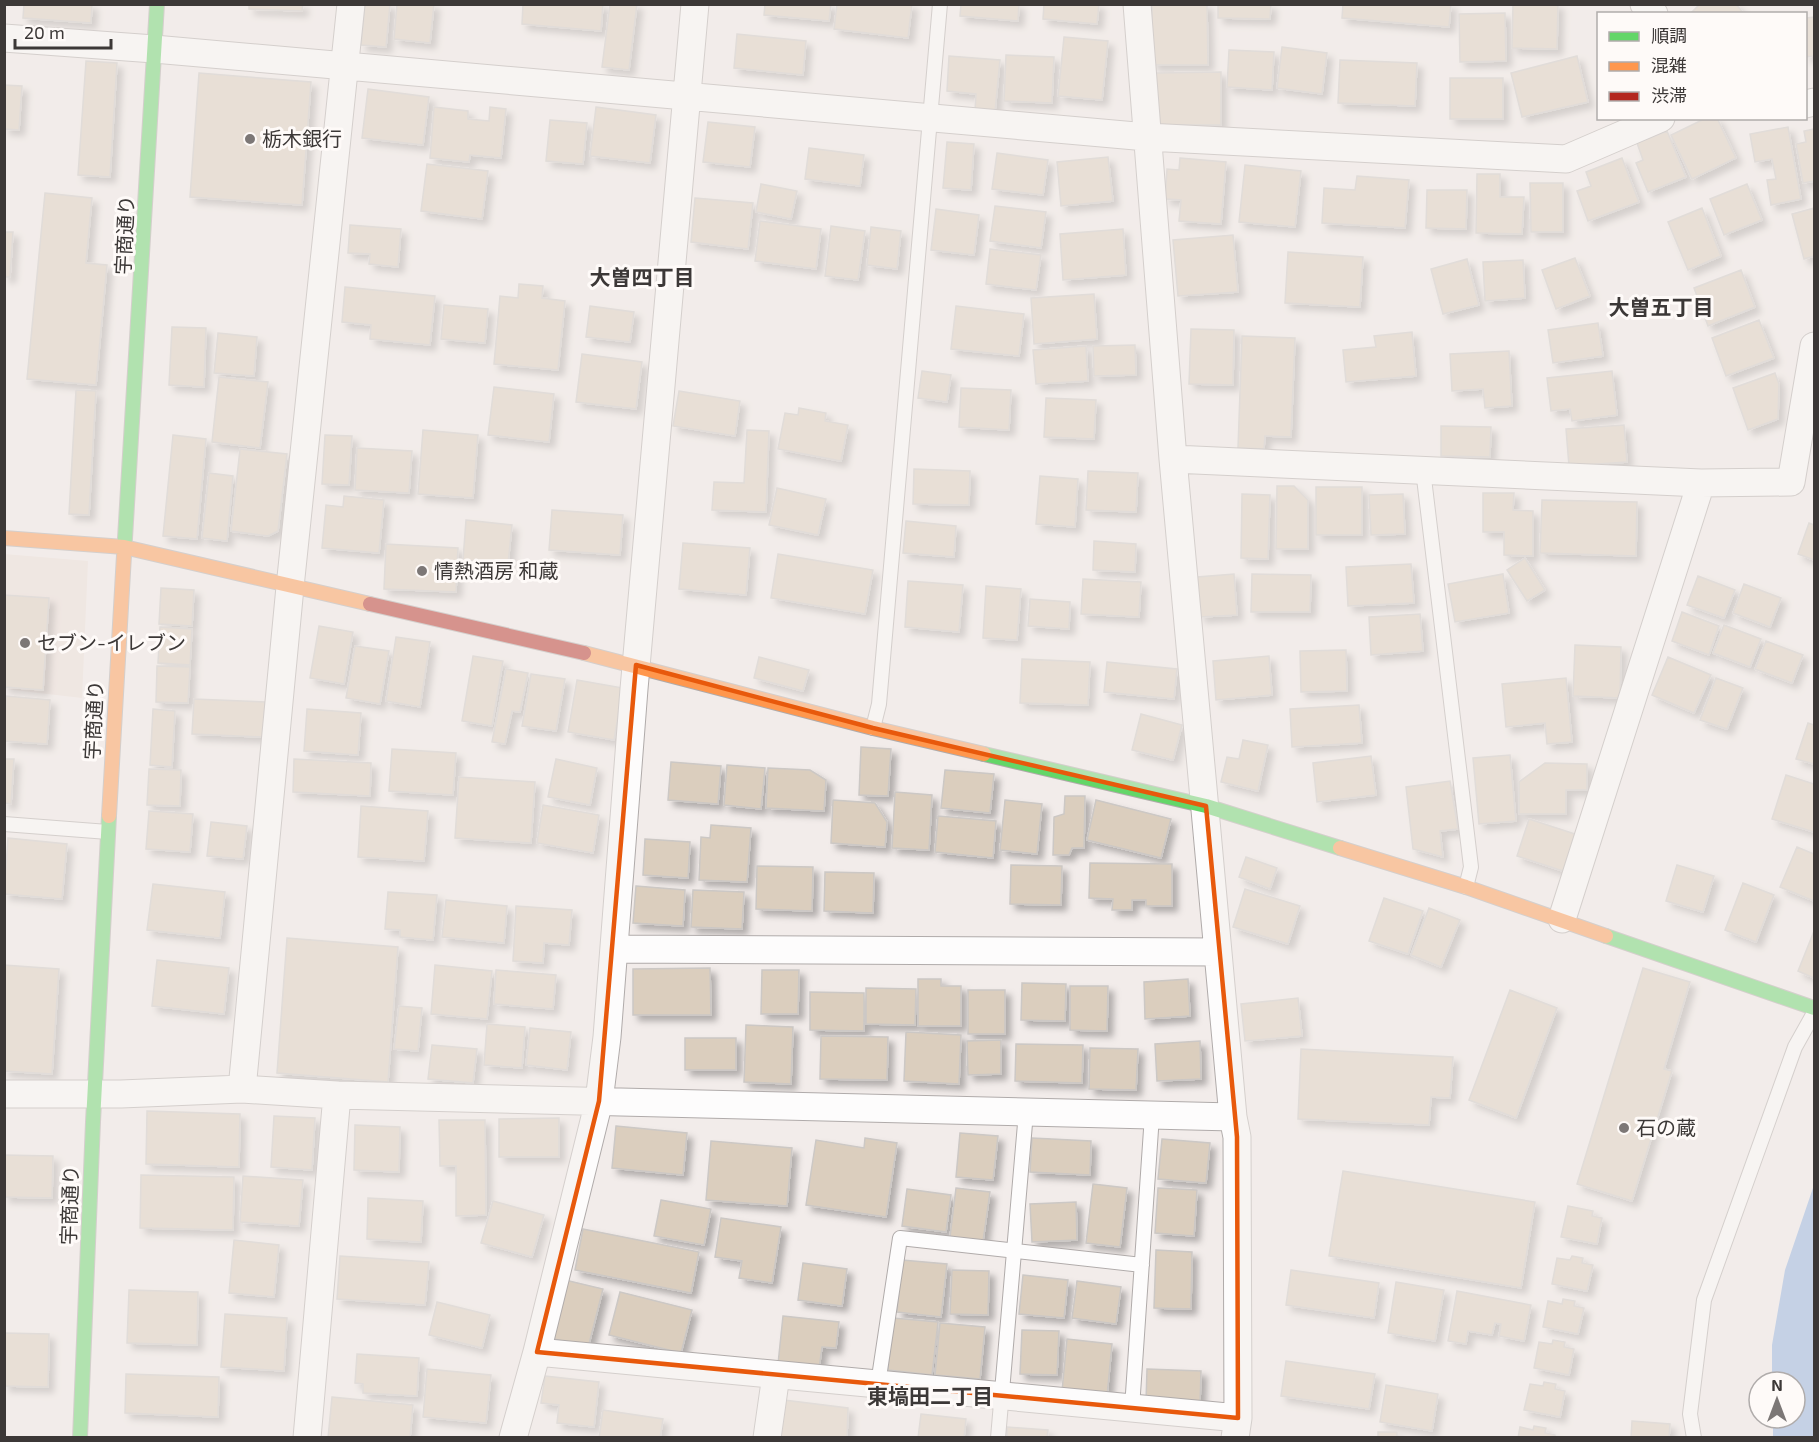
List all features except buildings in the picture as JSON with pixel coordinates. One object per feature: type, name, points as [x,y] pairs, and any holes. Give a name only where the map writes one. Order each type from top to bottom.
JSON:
[{"type":"street","name":"宇商通り","points":[[80,1437],[94,1094],[108,832],[157,4]]},
{"type":"street","points":[[242,1089],[290,587],[351,4]]},
{"type":"street","points":[[513,1437],[537,1352],[599,1101],[607,1037],[636,665],[695,4]]},
{"type":"street","points":[[537,1352],[1131,1408],[1236,1428],[1237,1137],[1233,1117],[1173,459],[1137,4]]},
{"type":"street","points":[[4,38],[154,48],[1147,137],[1566,159],[1656,120]]},
{"type":"street","points":[[1173,459],[1701,483],[1791,482],[1815,346]]},
{"type":"street","points":[[1562,919],[1701,483]]},
{"type":"street","points":[[4,538],[124,547],[636,665],[873,728],[1206,806],[1466,887],[1815,1008]]},
{"type":"street","points":[[614,948],[1218,952]]},
{"type":"street","points":[[4,1094],[94,1094],[242,1089],[337,1095],[1233,1117]]},
{"type":"street","points":[[307,1437],[337,1095]]},
{"type":"street","points":[[767,1437],[776,1375]]},
{"type":"lane","points":[[873,728],[879,704],[940,4]]},
{"type":"lane","points":[[1423,470],[1471,867],[1466,887]]},
{"type":"lane","points":[[4,824],[108,832]]},
{"type":"lane","points":[[1694,1437],[1690,1414],[1704,1300],[1795,1047],[1815,1013]]},
{"type":"lane","points":[[998,1437],[1026,1112]]},
{"type":"lane","points":[[1131,1408],[1152,1115]]},
{"type":"lane","points":[[878,1384],[900,1238],[1142,1265]]},
{"type":"highlighted area","points":[[636,665],[873,728],[1206,806],[1237,1137],[1238,1418],[537,1352],[599,1101]]},
{"type":"shaded area","points":[[4,554],[88,561],[82,698],[5,689]]},
{"type":"water","points":[[1814,1185],[1814,1437],[1773,1437],[1773,1430],[1807,1430],[1807,1370],[1772,1370],[1772,1345],[1785,1270]]},
{"type":"traffic: fast","points":[[124,555],[157,4]]},
{"type":"traffic: fast","points":[[984,754],[1206,806],[1340,848]]},
{"type":"traffic: fast","points":[[80,1438],[109,816]]},
{"type":"traffic: fast","points":[[1606,936],[1814,1008]]},
{"type":"traffic: slow","points":[[4,538],[124,547],[370,604]]},
{"type":"traffic: slow","points":[[109,816],[124,555]]},
{"type":"traffic: slow","points":[[584,653],[873,728],[984,754]]},
{"type":"traffic: slow","points":[[1340,848],[1466,887],[1606,936]]},
{"type":"traffic: jam","points":[[370,604],[584,653]]},
{"type":"place","name":"栃木銀行","points":[[250,139]]},
{"type":"place","name":"情熱酒房 和蔵","points":[[422,571]]},
{"type":"place","name":"セブン-イレブン","points":[[25,643]]},
{"type":"place","name":"石の蔵","points":[[1624,1128]]},
{"type":"district","name":"大曽四丁目","points":[[642,278]]},
{"type":"district","name":"大曽五丁目","points":[[1661,308]]},
{"type":"district","name":"東塙田二丁目","points":[[930,1397]]}]
